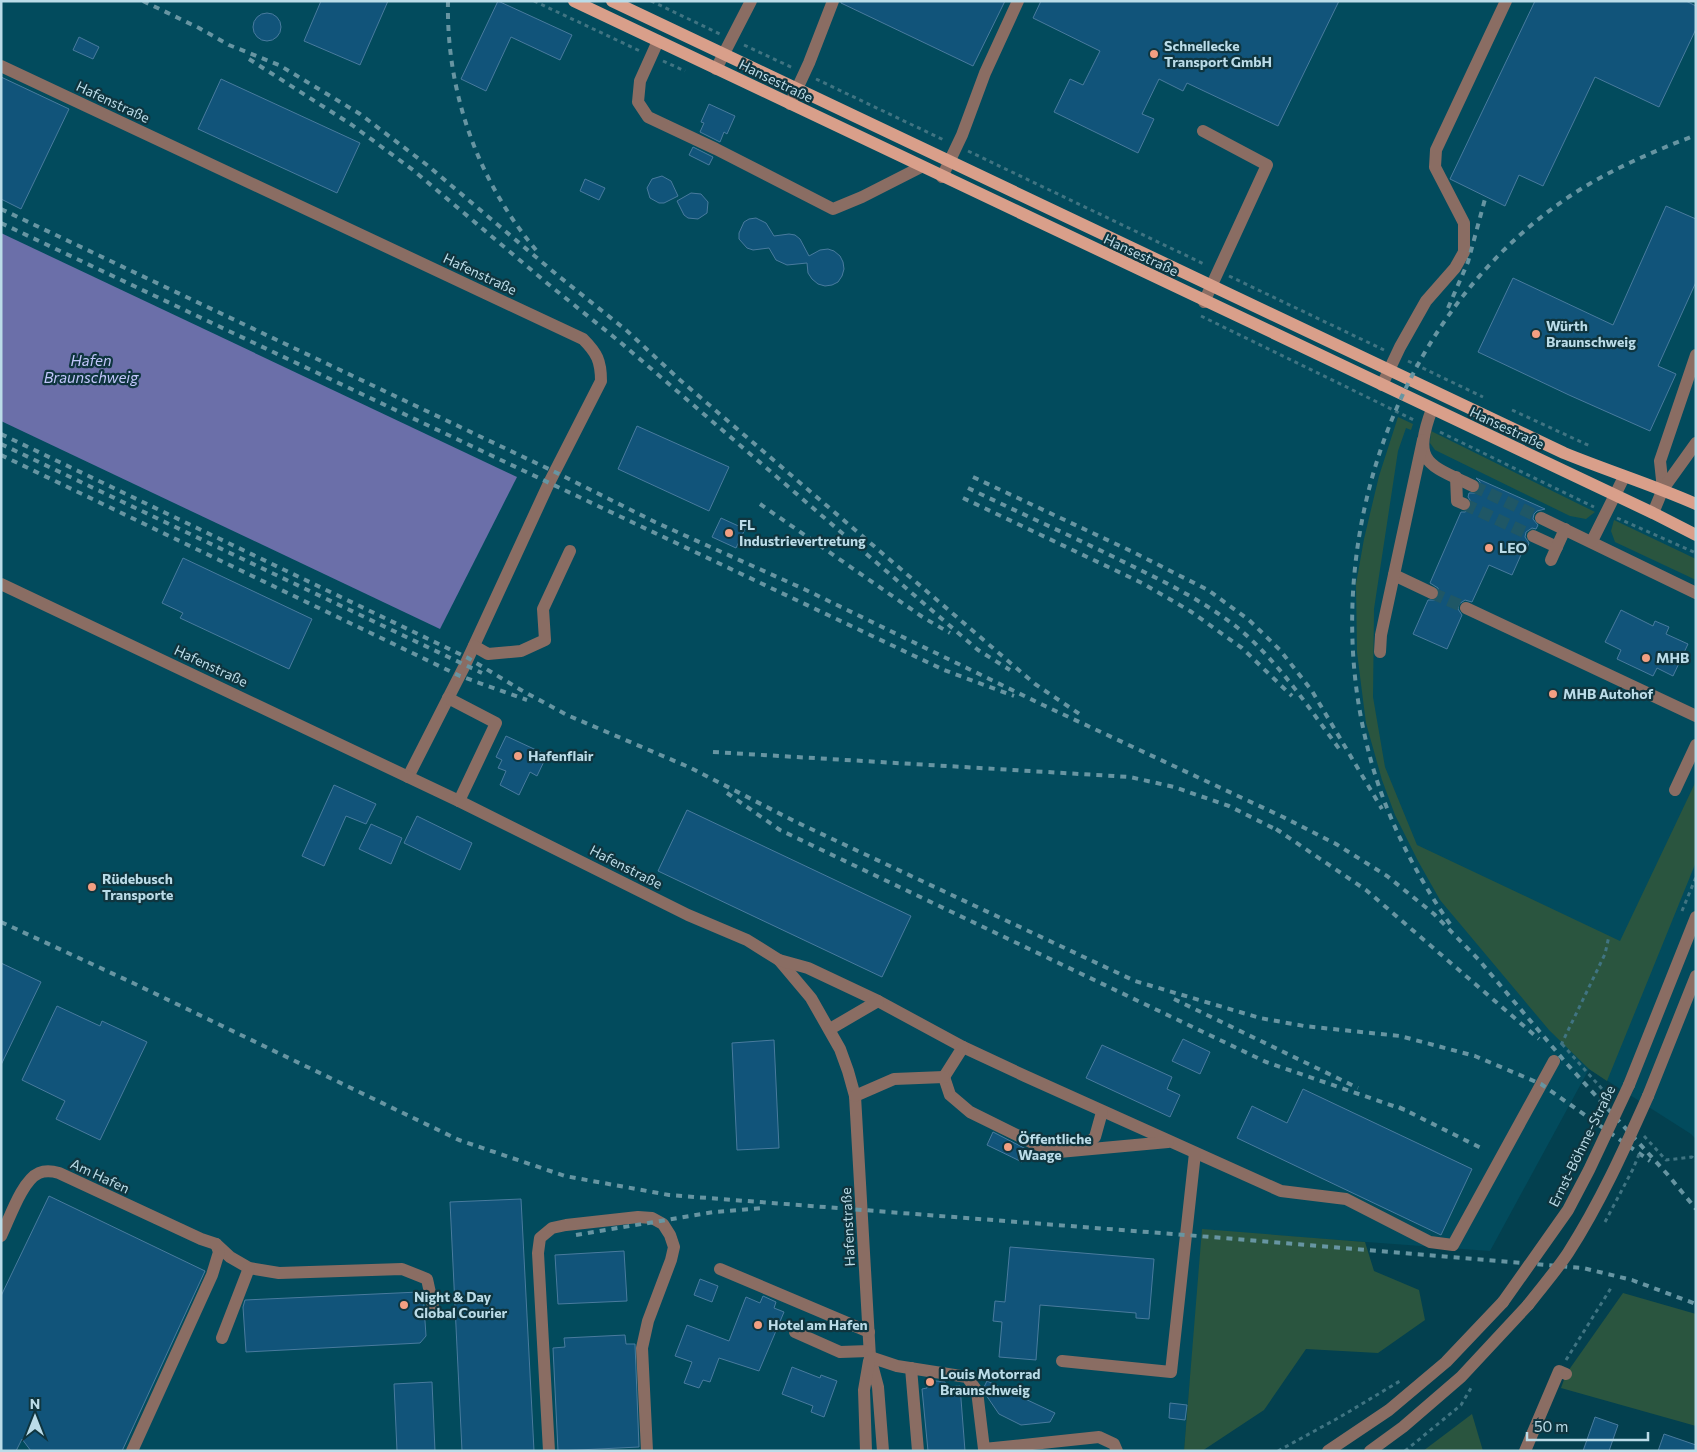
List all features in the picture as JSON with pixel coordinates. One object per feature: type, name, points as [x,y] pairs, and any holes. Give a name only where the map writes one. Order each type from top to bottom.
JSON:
[{"type":"main road","name":"Hansestraße","points":[[574,1],[1696,535]]},
{"type":"main road","name":"Hansestraße","points":[[612,1],[1564,453],[1624,477],[1663,489],[1696,504]]},
{"type":"street","points":[[716,69],[751,1]]},
{"type":"street","points":[[790,104],[833,1]]},
{"type":"street","points":[[942,177],[957,146],[984,72],[1018,1]]},
{"type":"street","points":[[1382,385],[1396,355],[1426,301],[1455,268],[1464,252],[1464,223],[1436,167],[1436,150],[1506,1]]},
{"type":"street","points":[[658,41],[640,81],[638,102],[648,117],[833,208],[862,197],[921,166]]},
{"type":"street","name":"Hafenstraße","points":[[1,66],[583,339],[594,351],[601,367],[601,381],[549,483],[474,646],[408,776]]},
{"type":"street","points":[[1203,131],[1268,165],[1204,302]]},
{"type":"street","points":[[1663,489],[1660,461],[1696,355]]},
{"type":"street","points":[[1380,652],[1381,635],[1422,440],[1432,409]]},
{"type":"street","points":[[1422,440],[1424,455],[1435,468],[1473,486]]},
{"type":"street","points":[[1653,513],[1663,489],[1696,443]]},
{"type":"street","points":[[1592,541],[1624,477]]},
{"type":"street","points":[[1456,478],[1457,501],[1464,504]]},
{"type":"street","points":[[1541,518],[1592,541],[1696,593]]},
{"type":"street","points":[[1551,560],[1565,529]]},
{"type":"street","points":[[1533,536],[1557,547]]},
{"type":"street","points":[[474,646],[488,654],[520,651],[545,640],[543,609],[570,551]]},
{"type":"street","points":[[1394,575],[1432,593]]},
{"type":"street","name":"Hafenstraße","points":[[1,584],[408,776],[688,915],[747,940],[779,960],[808,968],[878,1001],[963,1047],[1102,1112],[1281,1191],[1346,1199],[1430,1242],[1453,1245],[1554,1061]]},
{"type":"street","points":[[1466,608],[1696,716]]},
{"type":"street","points":[[448,698],[496,723],[459,801]]},
{"type":"street","points":[[1674,790],[1696,744]]},
{"type":"street","name":"Ernst-Böhme-Straße","points":[[1328,1451],[1390,1410],[1446,1362],[1503,1302],[1568,1210],[1629,1085],[1696,917]]},
{"type":"street","name":"Hafenstraße","points":[[779,960],[811,998],[830,1029],[848,1071],[855,1096],[868,1332],[870,1354],[878,1387],[882,1451]]},
{"type":"street","points":[[1370,1451],[1410,1422],[1461,1377],[1528,1305],[1567,1254],[1596,1206],[1622,1155],[1696,976]]},
{"type":"street","points":[[830,1029],[878,1001]]},
{"type":"street","points":[[855,1096],[894,1079],[944,1077],[963,1047]]},
{"type":"street","name":"Hafenstraße","points":[[944,1077],[950,1095],[970,1112],[1035,1144],[1059,1152],[1170,1142]]},
{"type":"street","points":[[1081,1149],[1095,1136],[1102,1112]]},
{"type":"street","points":[[1062,1361],[1171,1372],[1195,1153]]},
{"type":"street","name":"Am Hafen","points":[[1,1236],[29,1180],[39,1173],[48,1171],[58,1173],[201,1239],[216,1244],[230,1257],[249,1268]]},
{"type":"street","points":[[549,1451],[538,1253],[540,1238],[552,1228],[566,1225],[638,1217],[652,1218],[663,1224],[674,1246],[672,1260],[648,1321],[642,1348],[647,1451]]},
{"type":"street","points":[[132,1451],[212,1275],[219,1252],[216,1244]]},
{"type":"street","points":[[222,1338],[249,1268],[279,1273],[402,1269],[427,1279],[434,1311]]},
{"type":"street","points":[[720,1269],[868,1332]]},
{"type":"street","points":[[795,1332],[840,1352],[870,1354],[897,1366],[967,1377],[977,1391],[984,1449],[1099,1437],[1114,1444],[1117,1451]]},
{"type":"street","name":"Hafenstraße","points":[[866,1451],[864,1390],[870,1354]]},
{"type":"street","points":[[911,1368],[918,1451]]},
{"type":"street","points":[[1525,1451],[1563,1372]]},
{"type":"path","points":[[534,1],[686,72]]},
{"type":"path","points":[[651,1],[1489,400]]},
{"type":"path","points":[[1193,312],[1606,513],[1696,554]]},
{"type":"path","points":[[1506,408],[1596,449]]},
{"type":"path","points":[[1554,1061],[1605,954],[1609,936]]},
{"type":"path","points":[[1608,1097],[1612,1088]]},
{"type":"path","points":[[1666,1160],[1692,1157],[1696,1160]]},
{"type":"path","points":[[1563,1372],[1611,1288]]},
{"type":"path","points":[[1278,1451],[1340,1417],[1406,1377]]},
{"type":"shaded area","points":[[1,1],[1696,1],[1696,1139],[1589,1069],[1490,1251],[1203,1230],[1184,1451],[1,1451]]},
{"type":"green space","points":[[1398,417],[1413,424],[1411,430],[1406,428],[1398,451],[1374,609],[1373,697],[1385,767],[1417,845],[1620,941],[1696,781],[1696,862],[1607,1081],[1589,1069],[1549,1030],[1440,900],[1395,815],[1382,780],[1366,723],[1357,652],[1356,584],[1364,539],[1379,476]]},
{"type":"green space","points":[[1431,431],[1595,512],[1586,519],[1570,516],[1435,450],[1430,443]]},
{"type":"green space","points":[[1614,520],[1696,559],[1696,580],[1615,542],[1611,531]]},
{"type":"green space","points":[[1202,1229],[1365,1242],[1374,1271],[1419,1290],[1425,1320],[1378,1353],[1306,1349],[1264,1410],[1202,1451],[1184,1451]]},
{"type":"green space","points":[[1623,1293],[1696,1314],[1696,1426],[1561,1388],[1566,1374]]},
{"type":"green space","points":[[1472,1414],[1483,1451],[1423,1451]]},
{"type":"water","name":"Hafen Braunschweig","points":[[1,233],[517,477],[440,629],[1,421]]},
{"type":"building","points":[[321,1],[388,1],[360,65],[304,41]]},
{"type":"building","points":[[498,1],[572,35],[560,60],[511,37],[486,91],[461,79]]},
{"type":"building","points":[[841,1],[1005,1],[973,66],[841,3]]},
{"type":"building","points":[[1041,1],[1339,1],[1278,126],[1187,83],[1183,91],[1159,79],[1142,114],[1154,119],[1138,153],[1054,112],[1070,79],[1083,85],[1100,51],[1033,18]]},
{"type":"building","points":[[1535,1],[1686,1],[1696,6],[1696,29],[1659,107],[1595,77],[1543,186],[1519,175],[1505,206],[1450,179]]},
{"type":"building","points":[[267,13],[277,17],[281,27],[277,37],[267,41],[257,37],[253,27],[257,17]]},
{"type":"building","points":[[79,37],[99,47],[93,59],[73,50]]},
{"type":"building","points":[[1,77],[69,109],[21,209],[1,199]]},
{"type":"building","points":[[221,79],[360,143],[337,193],[198,129]]},
{"type":"building","points":[[709,104],[735,116],[727,134],[724,132],[720,142],[700,132],[704,123],[701,122]]},
{"type":"building","points":[[693,147],[713,157],[709,165],[689,155]]},
{"type":"building","points":[[662,176],[671,181],[678,196],[664,203],[659,203],[650,198],[647,188],[652,179]]},
{"type":"building","points":[[585,179],[605,188],[599,200],[580,191]]},
{"type":"building","points":[[691,193],[701,194],[708,202],[707,213],[698,219],[688,218],[684,215],[677,201]]},
{"type":"building","points":[[1666,206],[1696,219],[1696,282],[1658,366],[1676,374],[1650,431],[1478,352],[1513,278],[1613,325]]},
{"type":"building","points":[[756,218],[766,223],[774,236],[795,235],[800,239],[809,256],[820,250],[828,249],[834,251],[840,256],[844,269],[838,282],[825,286],[818,284],[808,273],[807,263],[787,265],[776,260],[769,248],[753,250],[747,248],[739,239],[739,233],[744,222]]},
{"type":"building","points":[[637,426],[729,467],[709,511],[618,469]]},
{"type":"building","points":[[1476,478],[1545,509],[1534,514],[1533,519],[1538,525],[1536,529],[1532,528],[1526,532],[1525,537],[1529,543],[1527,549],[1524,548],[1512,575],[1489,565],[1472,602],[1465,600],[1459,604],[1458,609],[1462,615],[1447,649],[1413,634],[1428,600],[1436,600],[1439,596],[1438,588],[1430,583],[1461,512],[1471,508],[1472,503],[1468,497],[1469,493],[1477,493],[1480,489],[1480,482]]},
{"type":"building","name":"FL Industrievertretung","points":[[721,518],[745,529],[736,548],[712,537]]},
{"type":"building","points":[[183,558],[312,619],[289,669],[180,618],[183,613],[162,603]]},
{"type":"building","points":[[1621,610],[1653,626],[1655,621],[1669,627],[1666,634],[1688,644],[1673,676],[1657,668],[1653,676],[1617,659],[1621,650],[1605,642]]},
{"type":"building","points":[[506,736],[547,755],[537,776],[530,772],[519,795],[500,785],[506,771],[498,768],[502,760],[496,757]]},
{"type":"building","points":[[334,785],[376,804],[366,824],[346,816],[324,866],[302,856]]},
{"type":"building","points":[[687,810],[911,916],[882,977],[658,871]]},
{"type":"building","points":[[417,816],[472,843],[460,870],[404,843]]},
{"type":"building","points":[[371,824],[402,838],[391,864],[359,849]]},
{"type":"building","points":[[1,963],[41,982],[1,1065]]},
{"type":"building","points":[[57,1006],[100,1026],[102,1021],[147,1042],[100,1140],[56,1119],[65,1101],[22,1080]]},
{"type":"building","points":[[1183,1039],[1210,1052],[1200,1074],[1172,1061]]},
{"type":"building","points":[[774,1040],[779,1148],[737,1150],[732,1043]]},
{"type":"building","points":[[1102,1045],[1172,1077],[1167,1089],[1180,1095],[1170,1117],[1086,1078]]},
{"type":"building","points":[[1303,1089],[1472,1169],[1441,1235],[1237,1138],[1252,1106],[1287,1123]]},
{"type":"building","name":"Öffentliche Waage","points":[[993,1132],[1028,1150],[1022,1162],[987,1145]]},
{"type":"building","points":[[49,1196],[205,1271],[122,1451],[31,1451],[22,1439],[16,1451],[1,1451],[1,1296]]},
{"type":"building","points":[[521,1199],[534,1451],[462,1451],[450,1202]]},
{"type":"building","points":[[1010,1247],[1154,1259],[1149,1319],[1136,1318],[1136,1313],[1040,1305],[1036,1360],[999,1357],[1002,1322],[993,1321],[995,1301],[1005,1302]]},
{"type":"building","points":[[624,1251],[627,1301],[558,1304],[555,1255]]},
{"type":"building","points":[[700,1279],[718,1286],[712,1302],[694,1295]]},
{"type":"building","points":[[419,1292],[419,1299],[423,1300],[424,1306],[426,1336],[420,1343],[246,1352],[243,1307],[245,1300]]},
{"type":"building","points":[[763,1296],[776,1302],[774,1308],[784,1312],[759,1371],[719,1358],[710,1382],[703,1380],[699,1388],[684,1383],[692,1362],[675,1356],[687,1325],[729,1341],[746,1297],[760,1303]]},
{"type":"building","points":[[625,1335],[626,1344],[635,1344],[639,1447],[558,1451],[553,1348],[565,1347],[564,1338]]},
{"type":"building","points":[[792,1367],[820,1378],[821,1375],[837,1381],[824,1417],[811,1412],[813,1406],[782,1394]]},
{"type":"building","points":[[928,1380],[945,1382],[946,1387],[960,1386],[965,1451],[928,1451],[922,1389],[927,1388]]},
{"type":"building","points":[[987,1381],[1055,1413],[1050,1422],[1021,1425],[999,1414],[986,1395],[984,1387]]},
{"type":"building","points":[[432,1382],[435,1451],[397,1451],[394,1384]]},
{"type":"building","points":[[1170,1403],[1187,1405],[1185,1420],[1169,1418]]},
{"type":"building","points":[[1595,1417],[1618,1425],[1609,1451],[1583,1451]]},
{"type":"building","points":[[1664,1434],[1696,1445],[1696,1451],[1658,1451]]},
{"type":"tunnel","points":[[1473,486],[1541,518]]},
{"type":"tunnel","points":[[1464,504],[1533,536]]},
{"type":"tunnel","points":[[1432,593],[1466,608]]},
{"type":"railway","points":[[143,1],[229,45],[279,65],[360,114],[427,165],[556,274],[626,330],[680,380],[1035,684],[1084,717]]},
{"type":"railway","points":[[448,1],[453,69],[460,102],[470,134],[482,165],[498,195],[515,223],[536,250]]},
{"type":"railway","points":[[249,59],[352,125],[413,170],[620,342],[978,650],[1010,670]]},
{"type":"railway","points":[[1450,924],[1423,881],[1399,837],[1380,790],[1366,741],[1354,665],[1353,588],[1364,511],[1385,437],[1417,367],[1458,302],[1510,245],[1570,196],[1600,178],[1631,162],[1696,135]]},
{"type":"railway","points":[[1448,308],[1468,262],[1485,199]]},
{"type":"railway","points":[[1,209],[555,472],[655,522],[806,590],[1336,844],[1387,876],[1434,914],[1478,959],[1567,1064],[1668,1175],[1696,1209]]},
{"type":"railway","points":[[1,223],[944,670],[1014,696]]},
{"type":"railway","points":[[1,434],[468,658],[567,715],[691,768],[794,821],[1135,981],[1260,1018],[1304,1026],[1400,1036],[1475,1056],[1541,1084],[1650,1161]]},
{"type":"railway","points":[[1,444],[482,673]]},
{"type":"railway","points":[[1,455],[460,676],[527,700]]},
{"type":"railway","points":[[973,477],[1133,552],[1208,590],[1249,620],[1280,650],[1312,691],[1382,809]]},
{"type":"railway","points":[[968,488],[1158,579],[1199,601],[1238,628],[1280,670],[1340,750]]},
{"type":"railway","points":[[963,498],[1142,583],[1190,611],[1242,648],[1292,696]]},
{"type":"railway","points":[[760,504],[924,618],[950,633]]},
{"type":"railway","points":[[713,752],[1130,777],[1174,787],[1229,806],[1281,832]]},
{"type":"railway","points":[[727,793],[780,830],[1266,1062],[1405,1110]]},
{"type":"railway","points":[[1276,829],[1366,890],[1539,1039]]},
{"type":"railway","points":[[1,922],[133,983],[459,1140],[565,1176],[669,1195],[1583,1268],[1632,1280],[1696,1304]]},
{"type":"railway","points":[[1174,999],[1358,1088]]},
{"type":"railway","points":[[1399,1107],[1481,1148]]},
{"type":"railway","points":[[576,1235],[714,1212],[762,1208]]},
{"type":"place","name":"Schnellecke Transport GmbH","points":[[1154,54]]},
{"type":"place","name":"Würth Braunschweig","points":[[1536,334]]},
{"type":"place","name":"FL Industrievertretung","points":[[729,533]]},
{"type":"place","name":"LEO","points":[[1489,548]]},
{"type":"place","name":"MHB","points":[[1646,658]]},
{"type":"place","name":"MHB Autohof","points":[[1553,694]]},
{"type":"place","name":"Hafenflair","points":[[518,756]]},
{"type":"place","name":"Rüdebusch Transporte","points":[[92,887]]},
{"type":"place","name":"Öffentliche Waage","points":[[1008,1147]]},
{"type":"place","name":"Night & Day Global Courier","points":[[404,1305]]},
{"type":"place","name":"Hotel am Hafen","points":[[758,1325]]},
{"type":"place","name":"Louis Motorrad Braunschweig","points":[[930,1382]]}]
